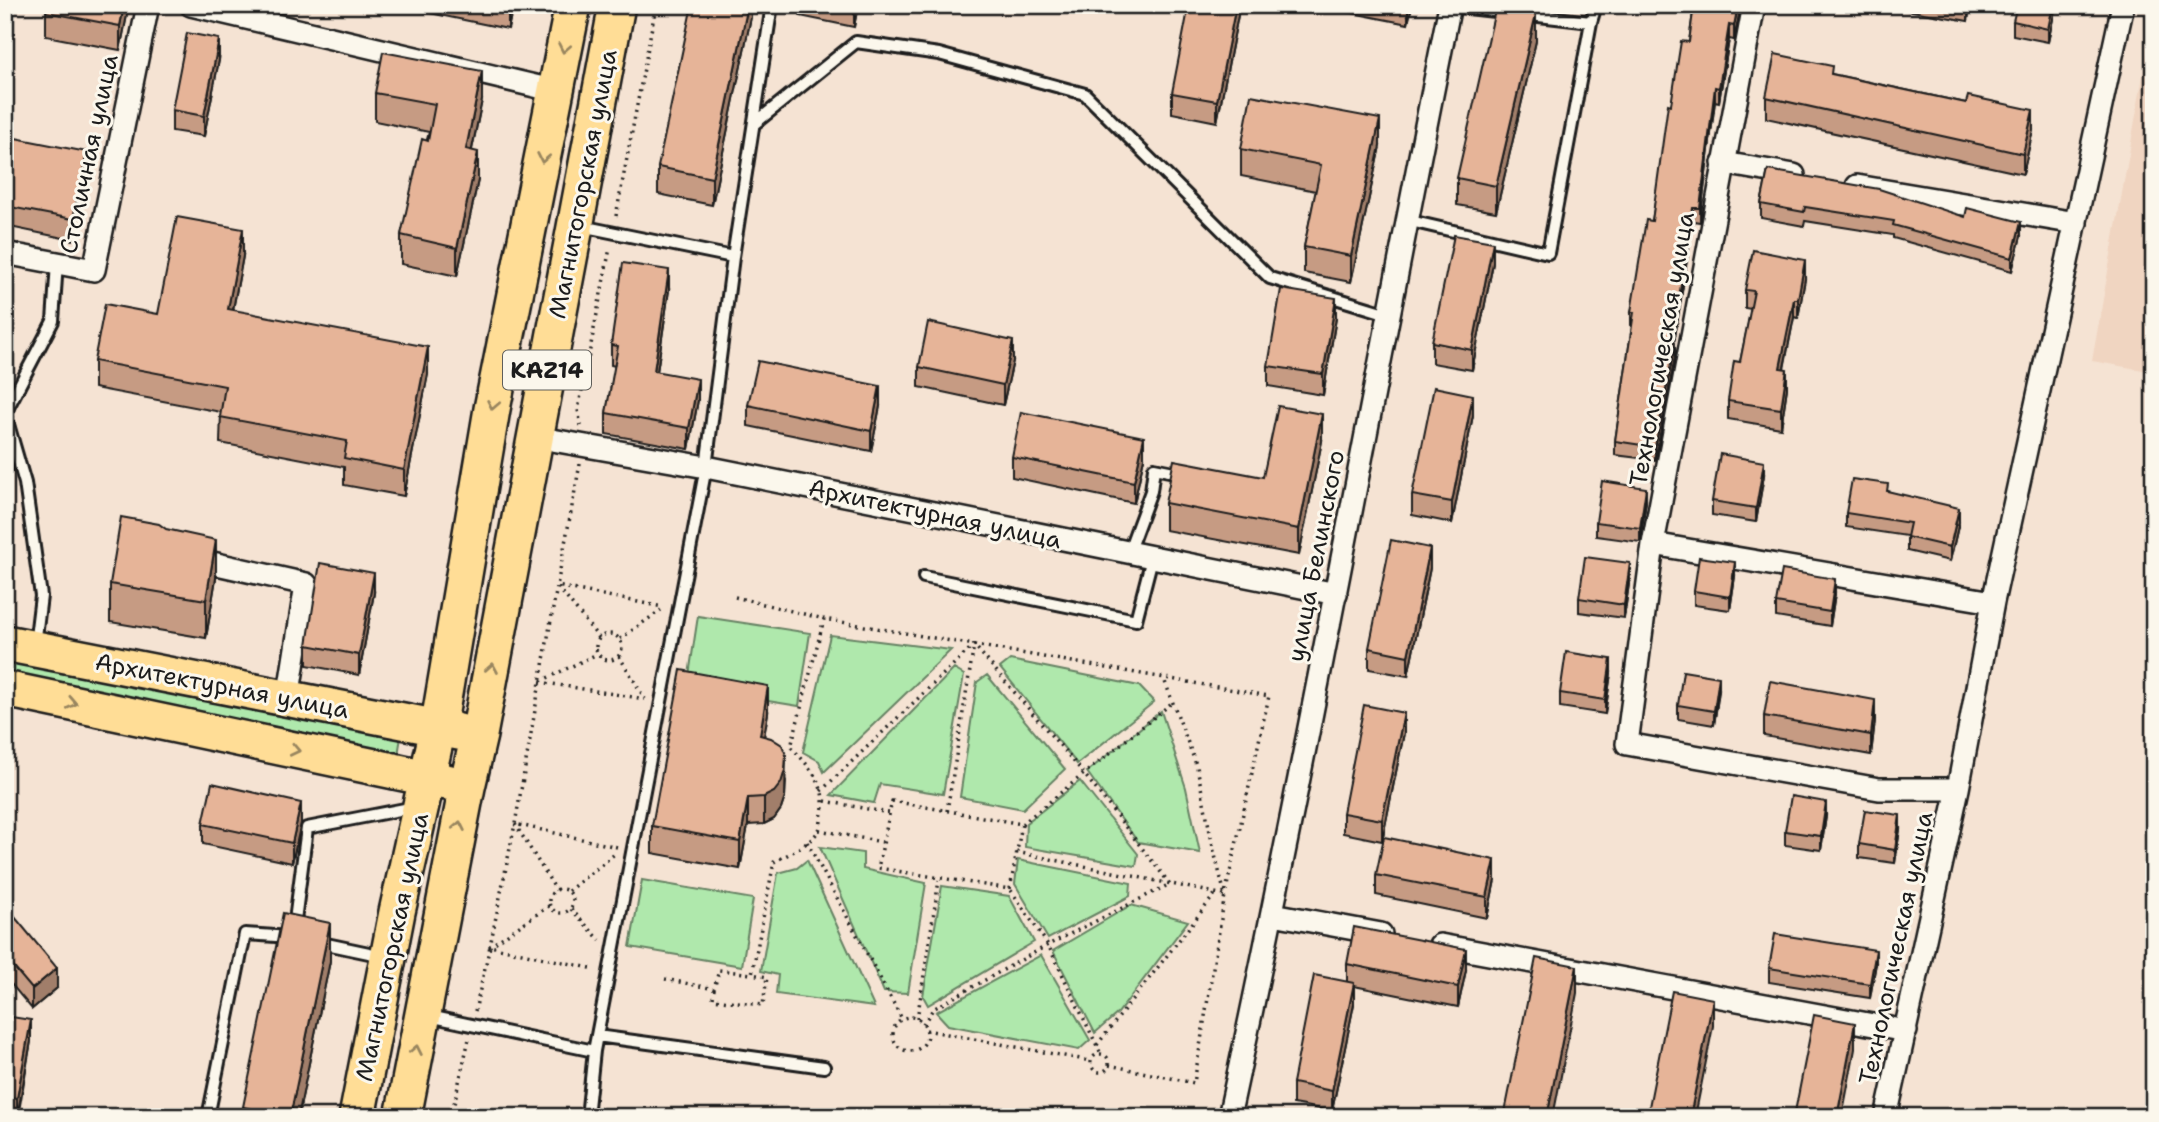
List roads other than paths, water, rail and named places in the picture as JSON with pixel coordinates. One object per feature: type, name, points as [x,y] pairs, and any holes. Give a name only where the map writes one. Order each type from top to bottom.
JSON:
[{"type":"main road","name":"Магнитогорская улица","points":[[357,1117],[388,957],[438,729],[492,409],[573,5]]},
{"type":"main road","name":"Магнитогорская улица","points":[[403,1117],[467,787],[480,735],[617,5]]},
{"type":"main road","name":"Архитектурная улица","points":[[20,646],[438,729]]},
{"type":"main road","name":"Архитектурная улица","points":[[5,689],[425,792]]},
{"type":"main road","points":[[438,729],[480,735]]},
{"type":"main road","name":"Магнитогорская улица","points":[[425,792],[467,787]]},
{"type":"street","name":"Столичная улица","points":[[5,253],[94,270],[148,5]]},
{"type":"street","points":[[191,5],[556,91]]},
{"type":"street","name":"Технологическая улица","points":[[1754,5],[1653,544],[1627,744],[1879,789],[1958,789]]},
{"type":"street","name":"Технологическая улица","points":[[1886,1117],[1958,789],[1993,602],[2123,5]]},
{"type":"street","name":"улица Белинского","points":[[1229,1117],[1273,914],[1406,220],[1450,6]]},
{"type":"street","points":[[1723,163],[2076,223]]},
{"type":"street","name":"Архитектурная улица","points":[[534,437],[706,467],[1336,594]]},
{"type":"street","points":[[1653,544],[1993,602]]},
{"type":"street","points":[[169,554],[306,584],[288,699]]},
{"type":"street","points":[[1273,914],[1397,937]]},
{"type":"street","points":[[1424,942],[1906,1031]]},
{"type":"lane","points":[[587,1117],[594,1051],[706,467],[733,257],[772,5]]},
{"type":"lane","points":[[1406,220],[1548,253],[1596,5]]},
{"type":"lane","points":[[1450,6],[1591,22]]},
{"type":"lane","points":[[754,124],[856,43],[939,54],[1086,94],[1270,278],[1388,314]]},
{"type":"lane","points":[[575,225],[733,257]]},
{"type":"lane","points":[[20,646],[41,596],[25,483],[5,413],[53,321],[57,263]]},
{"type":"lane","points":[[1128,553],[1151,491],[1154,468],[1201,477]]},
{"type":"lane","points":[[924,577],[1136,620],[1152,558]]},
{"type":"lane","points":[[292,937],[307,828],[425,792]]},
{"type":"lane","points":[[208,1117],[245,934],[292,937],[388,957]]},
{"type":"lane","points":[[422,1015],[594,1051]]},
{"type":"lane","points":[[597,1036],[824,1067]]}]
